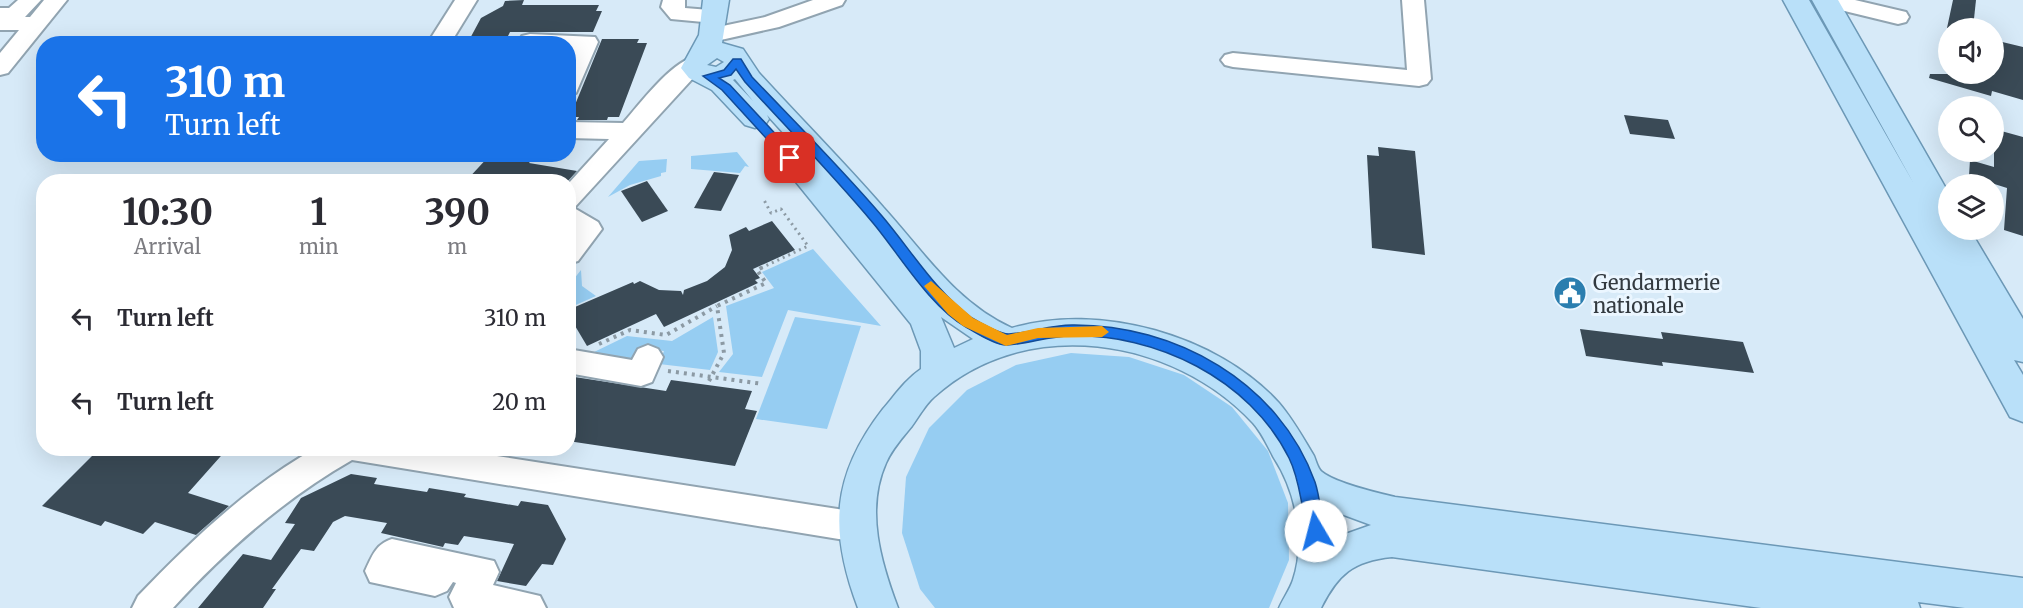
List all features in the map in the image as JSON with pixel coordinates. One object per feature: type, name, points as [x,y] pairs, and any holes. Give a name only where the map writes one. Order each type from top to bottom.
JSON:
[{"type":"main road","points":[[1796,0],[2023,407]]},
{"type":"main road","points":[[1827,0],[1938,200]]},
{"type":"main road","points":[[714,45],[877,219],[939,297],[968,322],[1006,340]]},
{"type":"main road","points":[[714,45],[726,87],[823,193],[920,309],[935,340],[940,363],[938,373]]},
{"type":"main road","points":[[1961,240],[2023,349]]},
{"type":"main road","points":[[878,608],[863,570],[856,527],[866,467],[894,414],[938,373],[970,354],[1006,340],[1038,333],[1104,332],[1158,344],[1200,361],[1228,379],[1254,400],[1276,425],[1294,453],[1308,483],[1315,514],[1317,547],[1306,594]]},
{"type":"main road","points":[[1308,483],[1355,503],[1395,514],[2023,597]]},
{"type":"main road","points":[[1306,594],[1322,568],[1346,550],[1360,544],[1392,540],[1900,608]]},
{"type":"street","points":[[0,68],[56,0]]},
{"type":"street","points":[[443,36],[466,0]]},
{"type":"street","points":[[674,0],[673,10],[714,45]]},
{"type":"street","points":[[576,192],[668,88],[714,45],[811,4],[834,0]]},
{"type":"street","points":[[1233,60],[1419,79],[1413,0]]},
{"type":"street","points":[[1827,0],[1898,17]]},
{"type":"street","points":[[0,1],[29,1]]},
{"type":"street","points":[[2,23],[15,15],[29,1]]},
{"type":"street","points":[[2,23],[37,24]]},
{"type":"street","points":[[576,42],[587,42],[576,69]]},
{"type":"street","points":[[576,130],[630,130]]},
{"type":"street","points":[[576,260],[596,234],[578,223]]},
{"type":"street","points":[[579,354],[641,374],[646,362]]},
{"type":"street","points":[[150,608],[209,549],[262,503],[315,464],[330,456]]},
{"type":"street","points":[[407,456],[856,527]]},
{"type":"street","points":[[444,565],[482,572],[464,603],[528,608]]},
{"type":"path","points":[[579,354],[630,330],[666,335],[717,306],[766,283],[757,270],[808,246],[781,209],[771,213],[764,200]]},
{"type":"path","points":[[710,379],[724,353],[717,306]]},
{"type":"path","points":[[646,362],[710,379],[764,384]]},
{"type":"shaded area","points":[[737,152],[749,167],[745,166],[740,173],[691,169],[691,156]]},
{"type":"shaded area","points":[[667,159],[666,172],[661,173],[661,176],[630,185],[608,197],[639,161]]},
{"type":"shaded area","points":[[813,249],[881,326],[788,310],[762,377],[719,372],[733,354],[726,306],[774,288],[762,272]]},
{"type":"shaded area","points":[[581,270],[582,286],[596,296],[576,305],[576,276]]},
{"type":"shaded area","points":[[713,317],[718,352],[710,370],[659,364],[664,351],[640,348],[634,359],[590,354],[627,336],[672,341]]},
{"type":"shaded area","points":[[795,317],[861,326],[827,429],[756,419]]},
{"type":"shaded area","points":[[1071,353],[1129,357],[1184,375],[1232,407],[1268,451],[1288,503],[1289,560],[1269,608],[935,608],[920,589],[902,533],[906,477],[929,428],[967,390],[1016,365]]},
{"type":"building","points":[[524,0],[522,5],[599,5],[596,11],[602,11],[593,32],[510,32],[508,36],[471,36],[481,18],[503,6],[505,1]]},
{"type":"building","points":[[1953,0],[1976,0],[1974,18],[1949,18]]},
{"type":"building","points":[[602,39],[639,39],[637,43],[647,43],[619,117],[608,117],[607,120],[577,120],[579,117],[576,117],[576,102]]},
{"type":"building","points":[[2004,42],[2023,47],[2023,100],[1992,91],[1991,96],[1950,84],[2004,84]]},
{"type":"building","points":[[1930,74],[1938,74],[1938,81],[1929,78]]},
{"type":"building","points":[[1624,115],[1668,120],[1675,139],[1630,134]]},
{"type":"building","points":[[2004,132],[2023,137],[2023,236],[2004,230],[2007,188],[2004,187],[2004,174],[1969,174],[1970,162],[1994,167],[1994,162],[2004,162]]},
{"type":"building","points":[[1378,147],[1415,151],[1425,255],[1372,248],[1367,155],[1379,156]]},
{"type":"building","points":[[484,162],[530,162],[577,171],[574,174],[472,174]]},
{"type":"building","points":[[714,172],[739,175],[721,211],[694,208]]},
{"type":"building","points":[[647,181],[668,211],[642,222],[621,191]]},
{"type":"building","points":[[772,221],[795,250],[753,269],[760,278],[755,280],[758,283],[664,327],[656,314],[587,346],[576,327],[576,307],[640,281],[659,290],[681,291],[683,295],[684,290],[707,281],[725,267],[732,250],[729,235],[746,227],[749,231]]},
{"type":"building","points":[[1580,329],[1663,339],[1661,332],[1743,342],[1754,373],[1662,362],[1663,366],[1586,356]]},
{"type":"building","points":[[576,377],[666,391],[671,380],[752,391],[745,409],[757,411],[735,466],[576,442]]},
{"type":"building","points":[[92,456],[221,456],[188,493],[229,506],[196,535],[155,522],[143,534],[105,521],[101,526],[42,506]]},
{"type":"building","points":[[351,474],[377,478],[374,484],[427,492],[429,488],[466,494],[464,497],[518,506],[521,501],[548,505],[566,539],[553,565],[542,564],[526,586],[497,581],[514,544],[464,536],[458,545],[445,543],[443,547],[381,533],[387,523],[345,516],[333,522],[314,551],[301,549],[272,589],[276,589],[263,608],[198,608],[243,554],[271,560],[295,524],[285,523],[301,498]]},
{"type":"slow traffic","points":[[931,286],[952,310],[968,322],[1006,340],[1038,333],[1071,330],[1102,332]]},
{"type":"place","name":"Gendarmerie nationale","points":[[1570,293]]},
{"type":"route","points":[[790,158],[726,87],[708,76],[727,73],[737,62],[748,79],[877,219],[939,297],[968,322],[1006,340],[1038,333],[1071,330],[1137,337],[1169,347],[1200,361],[1228,379],[1254,400],[1276,425],[1294,453],[1308,483],[1315,514],[1316,531]]}]
